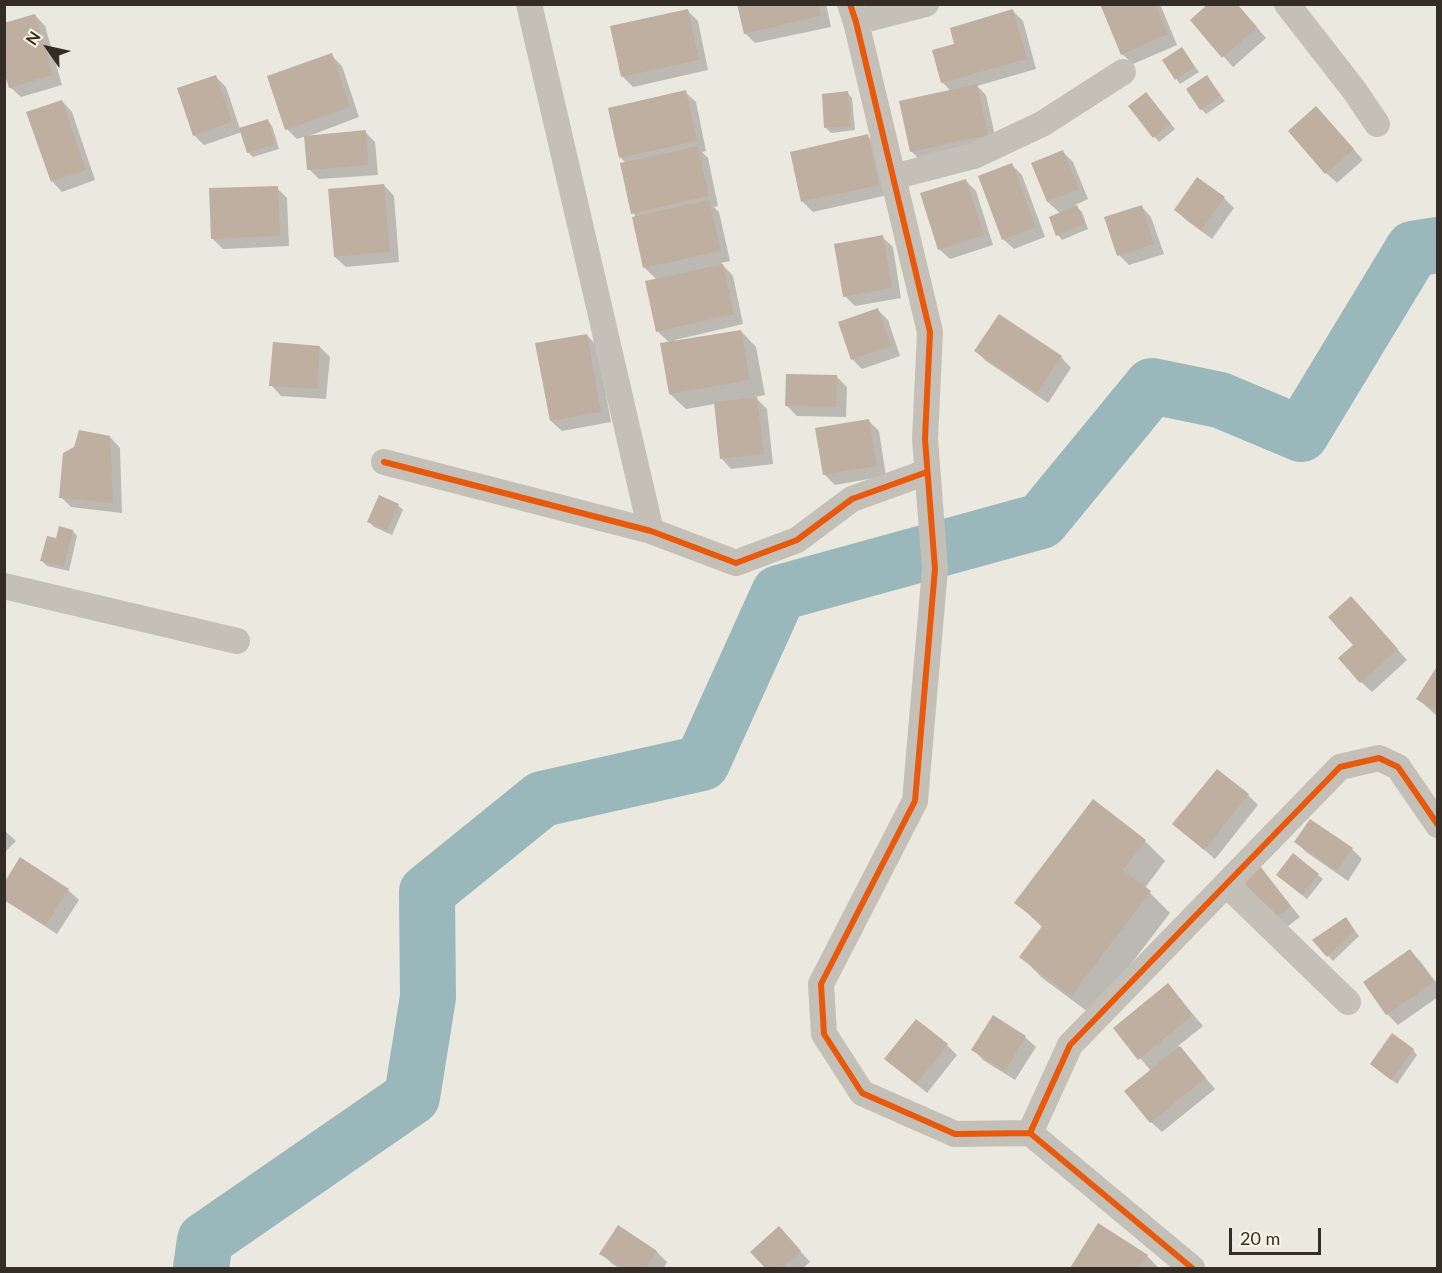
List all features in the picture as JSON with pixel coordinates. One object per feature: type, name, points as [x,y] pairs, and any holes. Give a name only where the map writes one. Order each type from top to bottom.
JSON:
[{"type":"street","points":[[529,4],[651,531]]},
{"type":"street","points":[[926,4],[853,13],[930,332],[925,438],[935,569],[915,801],[821,984],[824,1034],[862,1093],[955,1134],[1030,1133],[1192,1269]]},
{"type":"street","points":[[1287,4],[1354,90],[1377,124]]},
{"type":"street","points":[[893,177],[974,156],[1042,124],[1123,72]]},
{"type":"street","points":[[384,462],[651,531],[736,563],[797,540],[852,499],[927,472]]},
{"type":"street","points":[[4,586],[237,641]]},
{"type":"street","points":[[1030,1133],[1070,1045],[1340,767],[1379,758],[1398,767],[1437,825]]},
{"type":"street","points":[[1227,885],[1348,1002]]},
{"type":"building","points":[[737,4],[818,4],[821,16],[744,34]]},
{"type":"building","points":[[1100,4],[1155,4],[1168,34],[1121,55]]},
{"type":"building","points":[[1208,4],[1237,4],[1257,27],[1222,58],[1190,20]]},
{"type":"building","points":[[688,9],[699,60],[621,77],[610,26]]},
{"type":"building","points":[[1013,9],[1027,59],[941,83],[932,50],[954,44],[950,28]]},
{"type":"building","points":[[35,14],[53,75],[9,88],[4,72],[4,23]]},
{"type":"building","points":[[1182,47],[1195,67],[1175,80],[1162,60]]},
{"type":"building","points":[[332,53],[350,107],[285,130],[267,76]]},
{"type":"building","points":[[216,75],[232,122],[193,136],[177,88]]},
{"type":"building","points":[[1207,75],[1221,96],[1200,110],[1186,89]]},
{"type":"building","points":[[977,84],[988,135],[910,152],[899,101]]},
{"type":"building","points":[[686,90],[697,141],[619,158],[608,108]]},
{"type":"building","points":[[848,91],[851,126],[824,128],[822,94]]},
{"type":"building","points":[[1146,92],[1171,124],[1153,138],[1128,106]]},
{"type":"building","points":[[62,100],[86,170],[51,182],[26,112]]},
{"type":"building","points":[[1316,106],[1354,149],[1325,174],[1288,131]]},
{"type":"building","points":[[268,119],[275,144],[247,153],[239,128]]},
{"type":"building","points":[[366,130],[368,165],[307,170],[304,136]]},
{"type":"building","points":[[868,134],[879,185],[801,202],[790,152]]},
{"type":"building","points":[[698,146],[709,196],[631,214],[620,163]]},
{"type":"building","points":[[1063,150],[1079,189],[1047,202],[1031,163]]},
{"type":"building","points":[[1012,163],[1036,227],[1002,240],[978,176]]},
{"type":"building","points":[[1197,177],[1225,197],[1201,230],[1174,210]]},
{"type":"building","points":[[966,179],[984,235],[938,250],[920,193]]},
{"type":"building","points":[[384,184],[390,252],[334,257],[328,189]]},
{"type":"building","points":[[278,186],[280,236],[211,239],[209,188]]},
{"type":"building","points":[[709,200],[721,251],[643,268],[632,217]]},
{"type":"building","points":[[1077,205],[1085,224],[1056,236],[1049,217]]},
{"type":"building","points":[[1142,205],[1154,244],[1117,256],[1104,217]]},
{"type":"building","points":[[883,235],[892,288],[843,297],[834,244]]},
{"type":"building","points":[[723,264],[734,314],[656,332],[645,281]]},
{"type":"building","points":[[878,308],[891,346],[851,360],[838,322]]},
{"type":"building","points":[[999,314],[1062,356],[1037,393],[974,351]]},
{"type":"building","points":[[741,330],[750,380],[669,394],[660,343]]},
{"type":"building","points":[[587,334],[601,412],[550,421],[535,343]]},
{"type":"building","points":[[273,342],[320,346],[317,389],[269,386]]},
{"type":"building","points":[[786,374],[837,375],[836,407],[785,406]]},
{"type":"building","points":[[757,397],[764,454],[720,459],[714,402]]},
{"type":"building","points":[[869,419],[877,466],[823,475],[815,428]]},
{"type":"building","points":[[79,430],[110,436],[113,503],[59,498],[63,453],[74,447]]},
{"type":"building","points":[[379,495],[399,504],[387,531],[367,522]]},
{"type":"building","points":[[59,526],[73,530],[64,567],[40,561],[47,536],[56,538]]},
{"type":"building","points":[[1351,596],[1398,649],[1360,683],[1338,658],[1353,645],[1328,617]]},
{"type":"building","points":[[1438,665],[1438,713],[1416,699]]},
{"type":"building","points":[[1217,769],[1249,794],[1204,850],[1172,824]]},
{"type":"building","points":[[1093,799],[1146,840],[1123,870],[1151,891],[1071,996],[1019,957],[1043,925],[1014,903]]},
{"type":"building","points":[[1310,819],[1353,848],[1337,871],[1294,842]]},
{"type":"building","points":[[1293,853],[1319,874],[1302,895],[1276,875]]},
{"type":"building","points":[[20,857],[69,889],[46,925],[4,900],[4,883]]},
{"type":"building","points":[[1260,866],[1291,906],[1272,921],[1241,881]]},
{"type":"building","points":[[1346,917],[1355,931],[1327,957],[1312,940]]},
{"type":"building","points":[[1410,949],[1434,982],[1386,1015],[1363,982]]},
{"type":"building","points":[[1168,983],[1193,1015],[1138,1060],[1113,1028]]},
{"type":"building","points":[[993,1015],[1026,1036],[1005,1071],[971,1050]]},
{"type":"building","points":[[916,1019],[948,1044],[916,1084],[884,1059]]},
{"type":"building","points":[[1392,1033],[1414,1049],[1391,1080],[1370,1064]]},
{"type":"building","points":[[1180,1046],[1206,1078],[1150,1123],[1124,1091]]},
{"type":"building","points":[[1098,1223],[1148,1255],[1139,1268],[1070,1268]]},
{"type":"building","points":[[618,1225],[657,1251],[646,1268],[623,1268],[599,1254]]},
{"type":"building","points":[[779,1226],[801,1251],[782,1268],[765,1268],[750,1252]]},
{"type":"waterway","points":[[201,1268],[205,1240],[412,1097],[428,997],[427,892],[542,799],[702,763],[779,593],[1041,521],[1152,386],[1220,400],[1301,434],[1413,249],[1438,245]]},
{"type":"cycle path","points":[[850,4],[930,332],[925,439],[935,569],[915,801],[821,984],[824,1034],[862,1093],[955,1134],[1030,1133]]},
{"type":"cycle path","points":[[384,462],[651,531],[736,563],[797,540],[852,499],[927,472]]},
{"type":"cycle path","points":[[1192,1268],[1030,1133],[1070,1045],[1340,767],[1379,758],[1398,767],[1438,825]]}]
